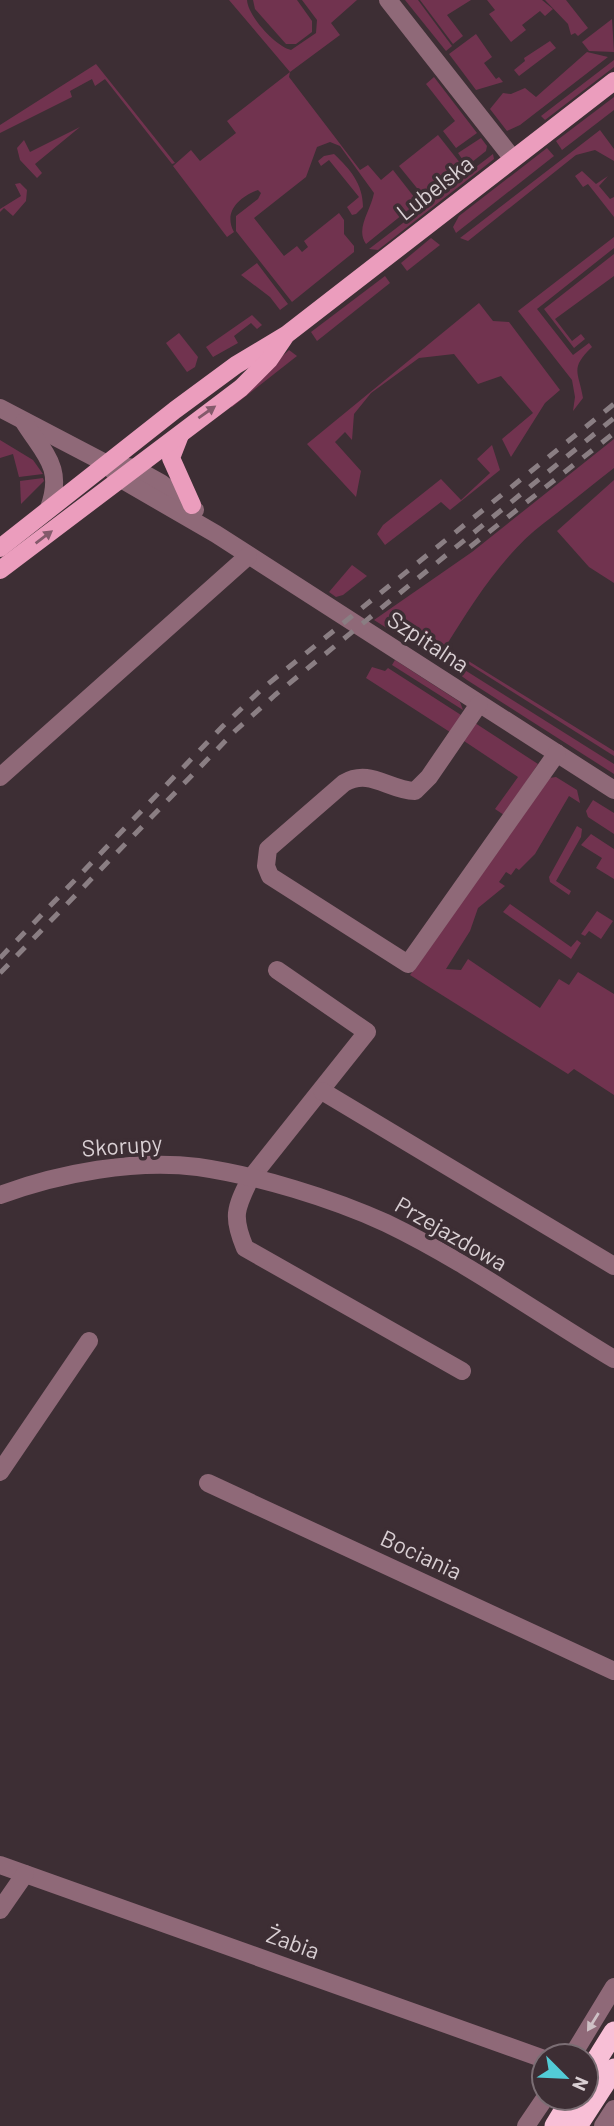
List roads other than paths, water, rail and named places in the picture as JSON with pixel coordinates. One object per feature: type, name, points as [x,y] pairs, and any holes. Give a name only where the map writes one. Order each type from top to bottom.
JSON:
[{"type":"highway","points":[[600,2054],[614,2032]]},
{"type":"highway","points":[[577,2126],[614,2069]]},
{"type":"main road","name":"Lubelska","points":[[0,548],[236,365],[286,335],[614,81]]},
{"type":"main road","name":"Lubelska","points":[[0,570],[241,388],[269,360],[286,335]]},
{"type":"main road","points":[[181,432],[171,458],[192,505]]},
{"type":"street","points":[[388,0],[513,159]]},
{"type":"street","points":[[0,408],[127,474]]},
{"type":"street","points":[[22,419],[51,459],[55,480],[49,508]]},
{"type":"street","name":"Szpitalna","points":[[127,474],[192,505],[243,561],[480,704],[614,790]]},
{"type":"street","name":"Szpitalna","points":[[127,474],[216,534]]},
{"type":"street","points":[[0,776],[243,561]]},
{"type":"street","points":[[480,704],[429,777],[415,791],[400,791],[372,777],[355,776],[268,849],[265,858],[270,876],[408,964],[557,753]]},
{"type":"street","points":[[277,970],[367,1032],[250,1179],[237,1205],[236,1225],[245,1248],[462,1371]]},
{"type":"street","points":[[322,1091],[614,1266]]},
{"type":"street","name":"Skorupy","points":[[0,1195],[39,1181],[90,1171],[137,1167],[197,1167],[250,1179]]},
{"type":"street","name":"Przejazdowa","points":[[250,1179],[316,1197],[386,1224],[614,1359]]},
{"type":"street","points":[[0,1472],[89,1341]]},
{"type":"street","name":"Bociania","points":[[208,1483],[614,1671]]},
{"type":"street","name":"Żabia","points":[[0,1865],[530,2054]]},
{"type":"street","points":[[0,1910],[25,1874]]},
{"type":"street","points":[[581,2042],[614,1987]]},
{"type":"street","points":[[603,2126],[614,2109]]},
{"type":"railway","points":[[0,958],[223,726],[263,688],[614,404]]},
{"type":"railway","points":[[0,973],[235,731],[275,695],[614,418]]},
{"type":"railway","points":[[470,547],[614,433]]}]
